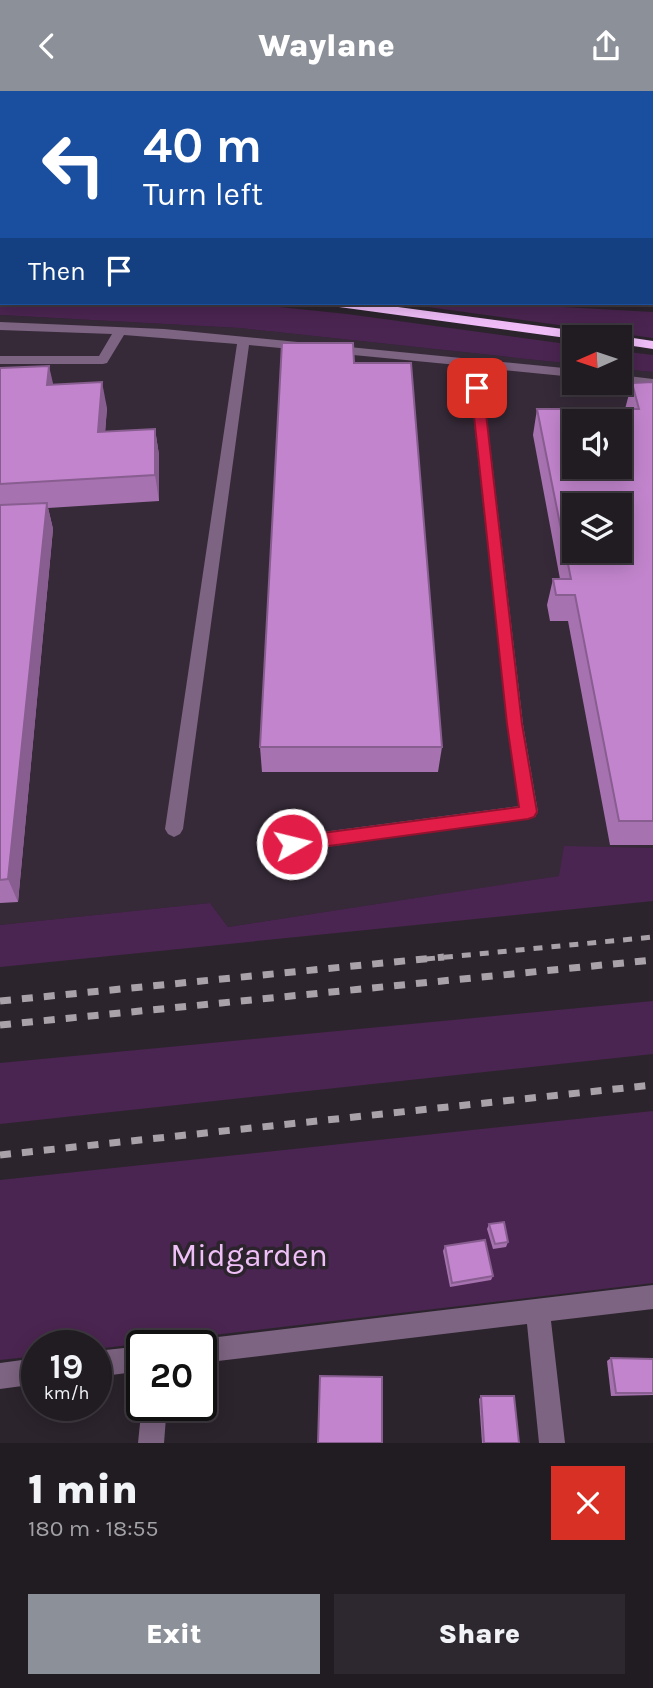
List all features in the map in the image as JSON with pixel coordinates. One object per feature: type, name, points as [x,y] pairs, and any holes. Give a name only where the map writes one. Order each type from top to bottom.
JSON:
[{"type":"highway","points":[[354,305],[562,333]]},
{"type":"highway","points":[[632,342],[653,345]]},
{"type":"street","points":[[0,326],[120,331],[244,341],[562,372]]},
{"type":"street","points":[[0,360],[103,360],[120,331]]},
{"type":"street","points":[[174,829],[244,341]]},
{"type":"street","points":[[292,844],[528,812],[515,724],[474,362]]},
{"type":"street","points":[[632,380],[653,383]]},
{"type":"street","points":[[217,1349],[653,1297]]},
{"type":"street","points":[[538,1311],[552,1443]]},
{"type":"street","points":[[0,1376],[21,1373]]},
{"type":"street","points":[[151,1443],[153,1421]]},
{"type":"shaded area","points":[[0,315],[240,328],[562,363],[562,395],[632,395],[632,370],[653,372],[653,848],[564,847],[560,876],[228,927],[210,903],[0,925]]},
{"type":"green space","points":[[0,305],[279,307],[562,343],[562,363],[240,328],[0,315]]},
{"type":"green space","points":[[414,305],[528,305],[653,312],[653,338],[632,335],[632,325],[562,325]]},
{"type":"green space","points":[[632,352],[653,355],[653,372],[632,370]]},
{"type":"green space","points":[[564,846],[653,848],[653,901],[0,967],[0,925],[210,903],[228,927],[559,876]]},
{"type":"green space","points":[[653,1001],[653,1054],[0,1124],[0,1063]]},
{"type":"green space","name":"Midgarden","points":[[653,1111],[653,1283],[217,1335],[217,1330],[126,1330],[126,1345],[112,1347],[112,1330],[21,1330],[21,1358],[0,1360],[0,1180]]},
{"type":"building","points":[[282,343],[353,343],[354,363],[411,363],[442,747],[260,747]]},
{"type":"building","points":[[49,366],[47,385],[102,382],[98,432],[155,429],[155,475],[0,484],[0,368]]},
{"type":"building","points":[[653,382],[653,821],[619,821],[575,595],[556,595],[553,579],[571,579],[568,563],[632,563],[632,493],[562,493],[562,534],[537,409],[562,409],[562,479],[632,479],[632,409],[639,409],[632,383]]},
{"type":"building","points":[[47,503],[8,879],[0,880],[0,505]]},
{"type":"building","points":[[504,1222],[508,1242],[495,1244],[489,1224]]},
{"type":"building","points":[[485,1240],[493,1276],[452,1283],[445,1246]]},
{"type":"building","points":[[611,1358],[653,1359],[653,1393],[616,1393]]},
{"type":"building","points":[[320,1376],[382,1377],[382,1443],[318,1443]]},
{"type":"building","points":[[481,1396],[514,1396],[519,1443],[484,1443]]},
{"type":"railway","points":[[426,959],[653,937]]},
{"type":"railway","points":[[0,1001],[444,957]]},
{"type":"railway","points":[[0,1025],[653,960]]},
{"type":"railway","points":[[0,1155],[653,1085]]},
{"type":"route","points":[[292,844],[528,812],[515,724],[477,388]]}]
